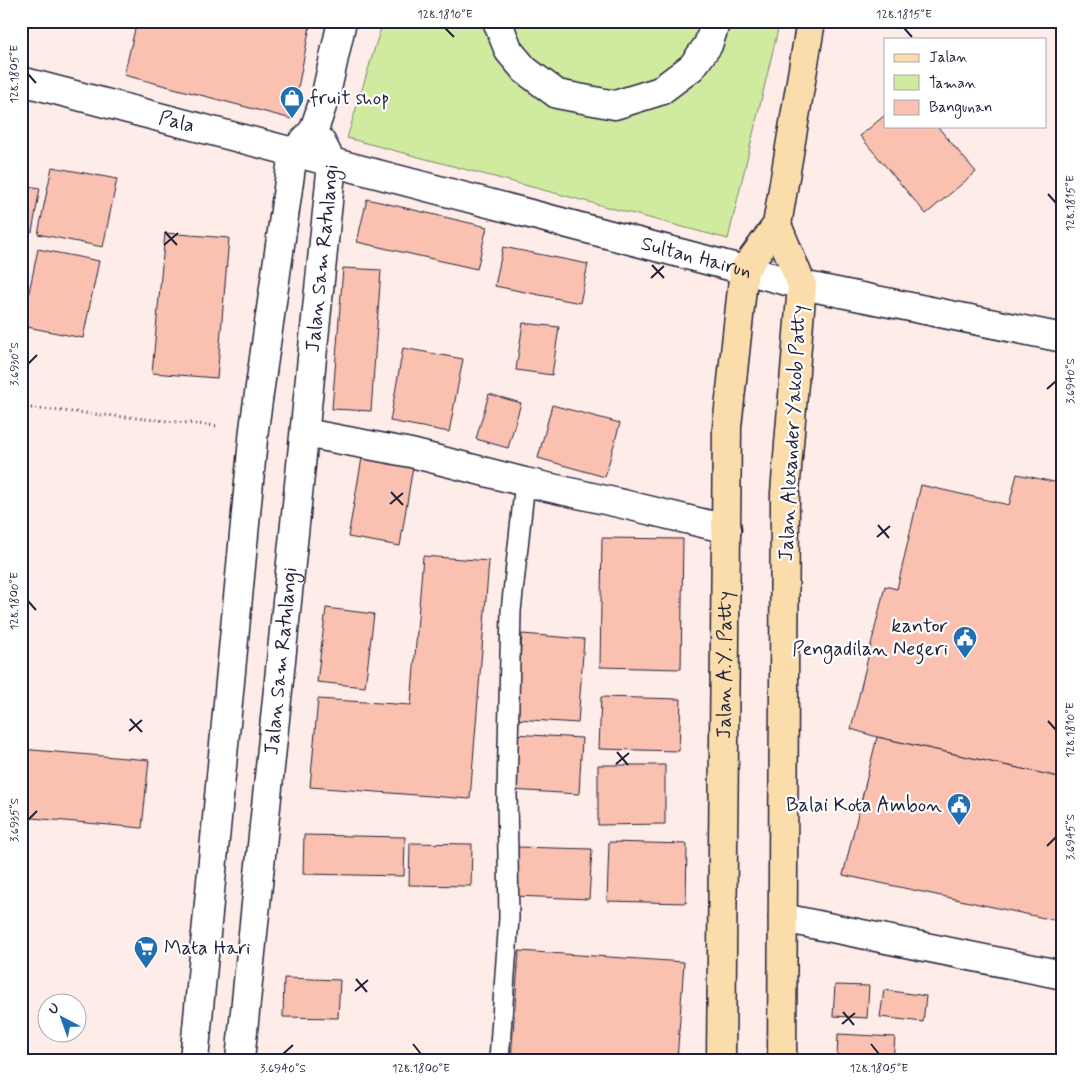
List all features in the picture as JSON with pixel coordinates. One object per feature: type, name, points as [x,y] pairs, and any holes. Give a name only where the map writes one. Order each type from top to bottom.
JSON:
[{"type":"main road","points":[[744,270],[777,225],[811,21]]},
{"type":"main road","points":[[777,225],[802,286]]},
{"type":"main road","name":"Jalan A.Y. Patty","points":[[721,1060],[727,427],[744,270]]},
{"type":"main road","name":"Jalan Alexander Yakob Patty","points":[[782,1060],[785,493],[802,286]]},
{"type":"street","points":[[314,130],[326,94],[342,21]]},
{"type":"street","points":[[497,21],[509,51],[525,70],[557,94],[615,105],[660,92],[692,67],[708,45],[716,21]]},
{"type":"street","name":"Pala","points":[[21,81],[332,163]]},
{"type":"street","name":"Jalan Sam Ratulangi","points":[[194,1060],[254,429],[293,153],[314,130],[332,163],[240,1060]]},
{"type":"street","name":"Sultan Hairun","points":[[332,163],[802,286],[1063,338]]},
{"type":"street","points":[[305,433],[411,453],[525,482],[727,529]]},
{"type":"street","points":[[783,918],[1063,975]]},
{"type":"lane","points":[[499,1060],[509,918],[507,794],[511,611],[525,482]]},
{"type":"path","points":[[21,407],[254,429]]},
{"type":"green space","points":[[383,21],[780,21],[728,239],[347,138]]},
{"type":"building","points":[[137,21],[311,21],[292,119],[124,75]]},
{"type":"building","points":[[884,116],[884,128],[939,128],[976,172],[926,214],[860,136]]},
{"type":"building","points":[[52,167],[117,179],[103,247],[38,234]]},
{"type":"building","points":[[21,185],[40,188],[32,232],[21,230]]},
{"type":"building","points":[[367,199],[487,227],[477,269],[357,242]]},
{"type":"building","points":[[165,233],[229,238],[217,378],[152,373]]},
{"type":"building","points":[[503,247],[588,264],[580,303],[495,286]]},
{"type":"building","points":[[38,249],[99,261],[83,338],[22,326]]},
{"type":"building","points":[[343,268],[381,270],[371,411],[332,409]]},
{"type":"building","points":[[523,323],[559,327],[552,375],[516,370]]},
{"type":"building","points":[[403,348],[463,359],[449,432],[390,421]]},
{"type":"building","points":[[489,394],[521,403],[508,448],[476,439]]},
{"type":"building","points":[[552,405],[620,423],[605,477],[538,458]]},
{"type":"building","points":[[362,458],[413,466],[400,546],[348,537]]},
{"type":"building","name":"kantor Pengadilan Negeri","points":[[1017,474],[1063,484],[1063,513],[1059,528],[1063,529],[1063,778],[877,737],[851,729],[885,586],[897,589],[921,485],[1009,505]]},
{"type":"building","points":[[602,538],[683,539],[681,669],[600,667]]},
{"type":"building","points":[[423,556],[489,561],[470,799],[310,787],[318,699],[411,705]]},
{"type":"building","points":[[326,608],[374,614],[365,687],[317,682]]},
{"type":"building","points":[[522,634],[584,639],[578,723],[515,719]]},
{"type":"building","points":[[601,697],[681,699],[679,751],[599,749]]},
{"type":"building","points":[[513,734],[582,738],[579,794],[510,790]]},
{"type":"building","name":"Balai Kota Ambon","points":[[877,737],[1063,778],[1063,922],[843,875]]},
{"type":"building","points":[[21,749],[149,760],[142,828],[21,817]]},
{"type":"building","points":[[598,765],[665,765],[665,824],[598,825]]},
{"type":"building","points":[[304,835],[405,837],[404,876],[303,874]]},
{"type":"building","points":[[609,842],[687,844],[686,903],[607,901]]},
{"type":"building","points":[[410,843],[472,844],[471,886],[409,885]]},
{"type":"building","points":[[516,847],[592,849],[589,899],[515,896]]},
{"type":"building","points":[[519,951],[684,962],[677,1060],[511,1060]]},
{"type":"building","points":[[284,978],[340,980],[338,1018],[283,1017]]},
{"type":"building","points":[[835,985],[869,986],[867,1018],[833,1016]]},
{"type":"building","points":[[884,990],[926,996],[923,1022],[880,1017]]},
{"type":"building","points":[[838,1034],[895,1037],[893,1060],[837,1060]]},
{"type":"place","name":"fruit shop","points":[[292,119]]},
{"type":"place","name":"kantor Pengadilan Negeri","points":[[965,659]]},
{"type":"place","name":"Balai Kota Ambon","points":[[959,826]]},
{"type":"place","name":"Mata Hari","points":[[146,969]]}]
